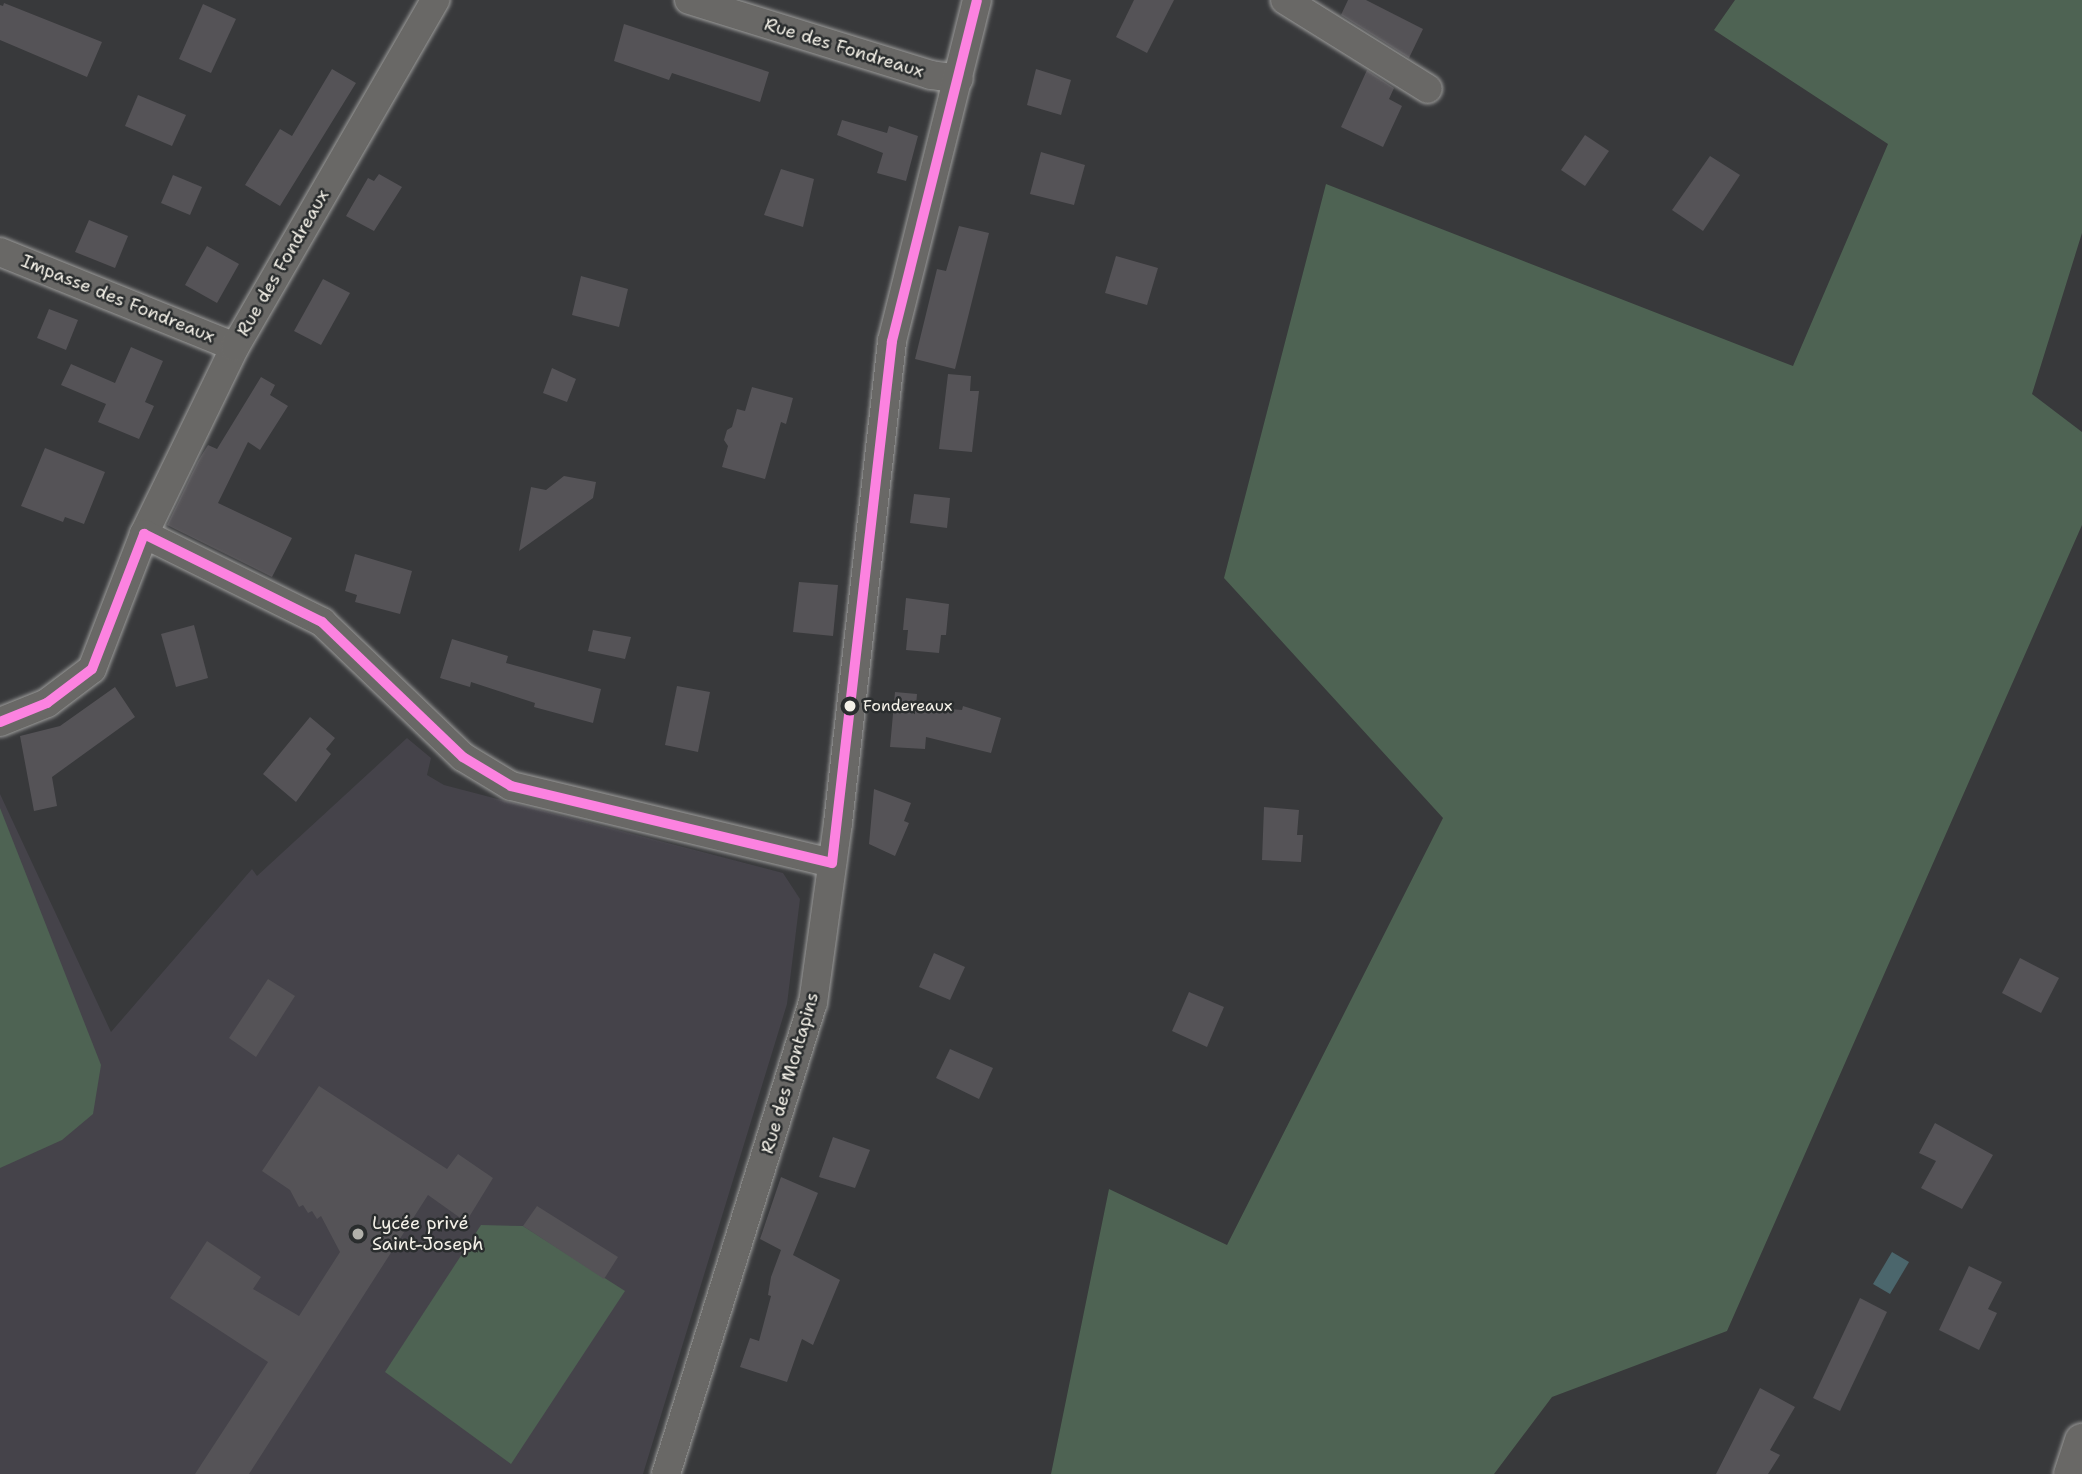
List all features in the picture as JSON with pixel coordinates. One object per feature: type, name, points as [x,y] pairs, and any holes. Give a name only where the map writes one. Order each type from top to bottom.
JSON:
[{"type":"street","name":"Rue des Fondreaux","points":[[0,722],[47,703],[92,669],[144,534],[235,347],[435,0]]},
{"type":"street","name":"Rue des Fondreaux","points":[[690,0],[932,75],[959,79]]},
{"type":"street","name":"Rue des Montapins","points":[[666,1474],[813,1003],[832,863],[892,341],[977,0]]},
{"type":"street","points":[[1291,1],[1427,89]]},
{"type":"street","name":"Impasse des Fondreaux","points":[[0,251],[235,347]]},
{"type":"street","points":[[144,534],[322,622],[463,757],[511,786],[832,863]]},
{"type":"street","points":[[2071,1474],[2082,1441]]},
{"type":"shaded area","name":"Lycée privé Saint-Joseph","points":[[407,738],[431,758],[427,775],[444,785],[783,873],[800,899],[787,1004],[643,1474],[0,1474],[0,794],[111,1032],[252,869],[257,876]]},
{"type":"green space","points":[[1735,0],[2082,0],[2082,233],[2032,394],[2082,432],[2082,525],[1727,1331],[1552,1397],[1494,1474],[1051,1474],[1109,1189],[1227,1245],[1443,818],[1224,578],[1326,184],[1793,366],[1888,144],[1714,30]]},
{"type":"green space","points":[[0,808],[101,1065],[93,1114],[62,1140],[0,1168]]},
{"type":"green space","points":[[481,1225],[523,1226],[625,1291],[511,1464],[385,1372]]},
{"type":"water","points":[[1892,1252],[1909,1262],[1890,1294],[1873,1284]]},
{"type":"building","points":[[1134,0],[1174,0],[1147,53],[1116,37]]},
{"type":"building","points":[[1348,0],[1366,0],[1423,29],[1409,58],[1341,15]]},
{"type":"building","points":[[4,3],[102,42],[87,77],[0,40],[0,5],[3,6]]},
{"type":"building","points":[[203,4],[236,19],[211,73],[179,59]]},
{"type":"building","points":[[624,24],[769,72],[760,102],[672,73],[669,80],[614,61]]},
{"type":"building","points":[[332,69],[356,83],[280,206],[245,185],[280,129],[292,136]]},
{"type":"building","points":[[1036,69],[1071,80],[1061,115],[1027,105]]},
{"type":"building","points":[[1367,70],[1394,88],[1389,99],[1402,106],[1383,147],[1341,127]]},
{"type":"building","points":[[138,95],[186,115],[172,146],[125,126]]},
{"type":"building","points":[[842,120],[887,133],[889,126],[918,136],[906,181],[877,173],[883,153],[837,135]]},
{"type":"building","points":[[1585,135],[1609,151],[1585,186],[1561,170]]},
{"type":"building","points":[[1041,152],[1085,165],[1074,205],[1030,194]]},
{"type":"building","points":[[1710,156],[1740,175],[1703,231],[1672,210]]},
{"type":"building","points":[[781,169],[814,179],[803,227],[764,215]]},
{"type":"building","points":[[379,174],[402,187],[374,231],[346,216],[368,178],[374,181]]},
{"type":"building","points":[[173,175],[202,187],[190,215],[161,203]]},
{"type":"building","points":[[89,220],[128,236],[115,268],[75,252]]},
{"type":"building","points":[[959,226],[989,233],[955,369],[915,359],[937,269],[946,271]]},
{"type":"building","points":[[207,246],[239,264],[217,303],[185,285]]},
{"type":"building","points":[[1116,256],[1158,268],[1147,305],[1105,293]]},
{"type":"building","points":[[581,276],[628,289],[619,327],[572,315]]},
{"type":"building","points":[[323,279],[350,293],[321,345],[294,331]]},
{"type":"building","points":[[49,309],[78,320],[66,350],[37,338]]},
{"type":"building","points":[[131,347],[163,361],[145,402],[154,406],[139,439],[98,422],[106,404],[61,385],[71,364],[115,383]]},
{"type":"building","points":[[552,368],[576,379],[567,402],[543,393]]},
{"type":"building","points":[[948,374],[971,376],[970,391],[979,391],[972,452],[939,449]]},
{"type":"building","points":[[261,377],[275,385],[270,395],[288,406],[260,450],[248,442],[218,503],[292,538],[272,577],[167,525],[208,445],[217,449]]},
{"type":"building","points":[[752,387],[793,398],[786,424],[781,422],[765,479],[722,467],[728,446],[724,440],[727,430],[732,427],[737,409],[745,411]]},
{"type":"building","points":[[45,448],[105,472],[84,524],[65,517],[63,522],[21,506]]},
{"type":"building","points":[[564,476],[596,482],[593,498],[519,551],[531,487],[546,490]]},
{"type":"building","points":[[914,494],[950,498],[947,528],[910,523]]},
{"type":"building","points":[[355,554],[412,571],[400,614],[355,602],[357,595],[345,591]]},
{"type":"building","points":[[799,582],[838,585],[833,636],[793,632]]},
{"type":"building","points":[[906,598],[949,604],[946,635],[941,635],[939,653],[906,650],[908,630],[903,630]]},
{"type":"building","points":[[194,625],[208,678],[176,687],[161,634]]},
{"type":"building","points":[[593,630],[631,637],[625,659],[588,651]]},
{"type":"building","points":[[452,639],[508,656],[506,663],[601,689],[593,723],[534,707],[535,703],[471,682],[470,687],[440,678]]},
{"type":"building","points":[[677,686],[710,692],[698,752],[665,745]]},
{"type":"building","points":[[115,687],[135,717],[52,777],[57,806],[34,811],[20,736],[60,726]]},
{"type":"building","points":[[895,692],[917,694],[916,706],[962,710],[963,706],[1001,718],[991,753],[926,737],[925,749],[890,747]]},
{"type":"building","points":[[310,717],[335,738],[326,749],[331,754],[296,802],[263,774]]},
{"type":"building","points":[[874,789],[911,803],[904,821],[909,823],[895,856],[869,844]]},
{"type":"building","points":[[1264,807],[1299,810],[1297,835],[1303,835],[1301,862],[1262,860]]},
{"type":"building","points":[[934,953],[965,967],[950,1000],[919,987]]},
{"type":"building","points":[[2020,958],[2059,978],[2041,1013],[2002,993]]},
{"type":"building","points":[[268,979],[295,996],[256,1057],[229,1038]]},
{"type":"building","points":[[1189,992],[1224,1007],[1207,1047],[1172,1031]]},
{"type":"building","points":[[950,1049],[993,1068],[979,1099],[936,1078]]},
{"type":"building","points":[[319,1086],[447,1169],[458,1154],[493,1178],[466,1222],[428,1195],[249,1474],[195,1474],[268,1362],[170,1298],[207,1241],[261,1277],[253,1289],[299,1316],[340,1252],[321,1216],[317,1219],[312,1211],[308,1213],[303,1205],[299,1207],[290,1190],[262,1171]]},
{"type":"building","points":[[1935,1123],[1993,1155],[1962,1209],[1921,1188],[1936,1161],[1919,1153]]},
{"type":"building","points":[[833,1137],[870,1150],[855,1188],[819,1177]]},
{"type":"building","points":[[781,1177],[818,1193],[793,1255],[840,1280],[813,1345],[802,1339],[787,1382],[740,1367],[750,1338],[759,1341],[771,1296],[768,1295],[771,1277],[781,1250],[760,1239]]},
{"type":"building","points":[[537,1206],[618,1257],[604,1279],[523,1226]]},
{"type":"building","points":[[1969,1266],[2002,1282],[1988,1309],[1997,1313],[1979,1350],[1939,1330]]},
{"type":"building","points":[[1860,1298],[1887,1312],[1840,1411],[1813,1398]]},
{"type":"building","points":[[1760,1388],[1795,1407],[1770,1450],[1780,1455],[1768,1474],[1716,1474]]},
{"type":"transit line","points":[[832,863],[892,341],[977,0]]},
{"type":"transit line","points":[[0,722],[47,703],[92,669],[144,534],[322,622],[463,757],[511,786],[832,863]]},
{"type":"place","name":"Fondereaux","points":[[850,706]]},
{"type":"place","name":"Lycée privé Saint-Joseph","points":[[358,1234]]}]
